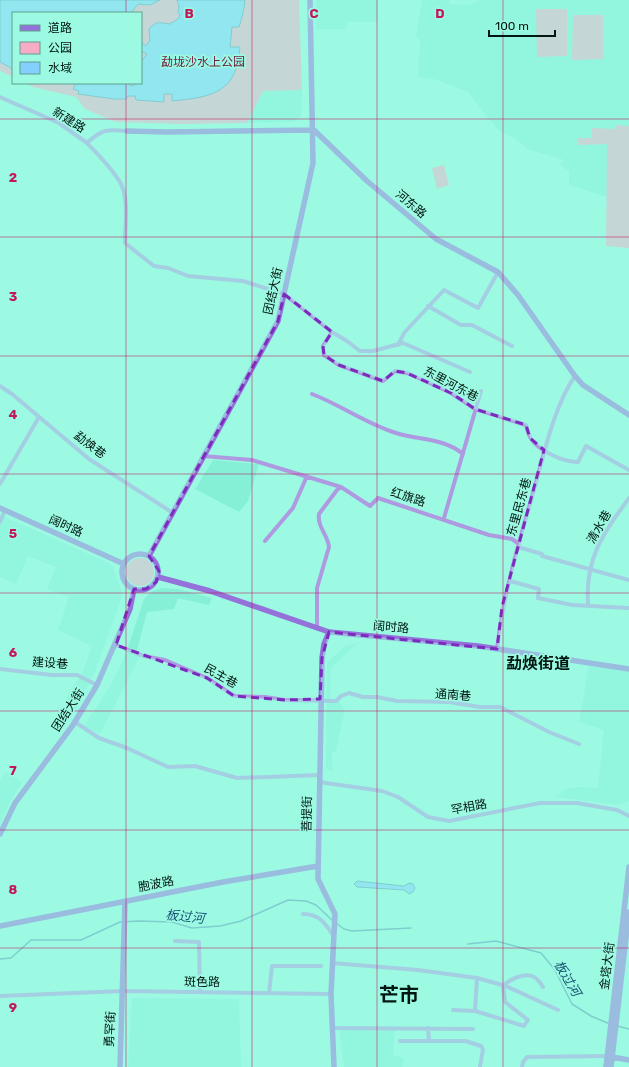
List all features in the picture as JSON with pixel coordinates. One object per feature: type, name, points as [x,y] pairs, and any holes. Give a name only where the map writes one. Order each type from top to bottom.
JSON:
[{"type":"main road","name":"团结大街","points":[[149,556],[278,321],[313,163],[314,130],[310,0]]},
{"type":"main road","points":[[127,130],[166,132],[314,130]]},
{"type":"main road","name":"河东路","points":[[314,130],[367,181],[436,239],[498,272],[518,295],[583,386],[629,415]]},
{"type":"main road","name":"阔时路","points":[[3,509],[124,564]]},
{"type":"main road","points":[[144,554],[149,556],[157,565],[158,577],[152,587],[146,589],[134,589],[125,582],[122,576],[124,564],[132,556],[144,554]]},
{"type":"main road","name":"阔时路","points":[[158,577],[210,591],[329,632],[497,649],[629,669]]},
{"type":"main road","name":"团结大街","points":[[0,834],[15,803],[75,722],[97,685],[116,645],[130,609],[134,589]]},
{"type":"main road","name":"菩提街","points":[[329,632],[324,644],[322,658],[320,699],[318,879],[320,888],[335,914],[330,994]]},
{"type":"main road","name":"胞波路","points":[[0,926],[223,882],[318,866]]},
{"type":"main road","name":"金塔大街","points":[[615,1014],[629,867]]},
{"type":"main road","name":"勇罕街","points":[[120,1067],[125,902]]},
{"type":"main road","name":"金塔大街","points":[[611,1067],[610,1056],[612,1034],[629,912]]},
{"type":"main road","points":[[330,994],[334,1067]]},
{"type":"main road","points":[[610,1056],[629,1060]]},
{"type":"main road","name":"金塔大街","points":[[606,1067],[610,1056]]},
{"type":"street","name":"新建路","points":[[0,97],[59,123],[87,143],[98,133],[108,129],[127,130]]},
{"type":"street","points":[[87,143],[110,168],[121,185],[125,202],[126,243],[154,266],[168,268],[188,276],[243,281],[284,294],[332,332],[347,340],[360,350],[373,351],[403,343],[470,372]]},
{"type":"street","points":[[398,345],[404,333],[444,290],[478,308],[498,272]]},
{"type":"street","points":[[428,306],[461,325],[472,324],[512,346]]},
{"type":"street","name":"东里河东巷","points":[[332,332],[323,346],[324,355],[339,366],[383,381],[395,371],[407,373],[451,393],[475,409],[526,425],[530,438],[544,450],[569,462],[578,462],[586,446],[629,470]]},
{"type":"street","name":"东里民东巷","points":[[497,649],[502,607],[544,450],[564,392],[575,376]]},
{"type":"street","name":"勐焕巷","points":[[0,386],[12,394],[89,459],[173,513]]},
{"type":"street","points":[[444,518],[481,391]]},
{"type":"street","points":[[312,394],[329,400],[366,421],[396,434],[431,440],[458,449],[463,454]]},
{"type":"street","points":[[0,484],[39,417]]},
{"type":"street","name":"红旗路","points":[[203,456],[252,460],[341,487],[370,506],[378,498],[444,518],[488,535],[497,535],[512,539],[518,545]]},
{"type":"street","points":[[265,541],[294,508],[307,476]]},
{"type":"street","points":[[317,628],[317,588],[329,547],[328,540],[319,522],[319,514],[337,490],[341,487]]},
{"type":"street","name":"清水巷","points":[[588,604],[589,569],[602,537],[629,498]]},
{"type":"street","points":[[0,522],[3,509]]},
{"type":"street","points":[[518,545],[542,554],[542,556],[629,580]]},
{"type":"street","points":[[510,581],[539,589],[538,598],[572,605],[588,604],[629,608]]},
{"type":"street","name":"民主巷","points":[[116,645],[143,656],[165,660],[207,678],[234,696],[265,696],[285,700],[320,699]]},
{"type":"street","name":"建设巷","points":[[0,669],[52,675],[77,675],[97,685]]},
{"type":"street","name":"通南巷","points":[[320,699],[336,701],[341,696],[349,693],[363,697],[377,697],[397,701],[449,702],[480,707],[500,707],[549,732],[580,744]]},
{"type":"street","points":[[75,722],[99,738],[127,748],[168,767],[195,766],[237,778],[319,774]]},
{"type":"street","name":"罕相路","points":[[319,782],[382,791],[398,797],[428,817],[449,821],[540,803],[576,803],[617,810],[629,816]]},
{"type":"street","points":[[303,914],[317,916],[333,932]]},
{"type":"street","points":[[176,942],[200,942],[200,992]]},
{"type":"street","points":[[332,963],[418,970],[477,978],[503,986],[558,1010]]},
{"type":"street","points":[[269,993],[272,966],[321,966]]},
{"type":"street","points":[[503,986],[513,978],[527,976],[535,978],[543,987]]},
{"type":"street","points":[[475,1011],[477,978]]},
{"type":"street","points":[[453,1010],[475,1011],[509,1022],[526,1025],[528,1020],[505,1002],[503,986]]},
{"type":"street","name":"斑色路","points":[[0,996],[123,991],[330,994]]},
{"type":"street","points":[[332,1028],[473,1029]]},
{"type":"street","points":[[428,1028],[429,1041]]},
{"type":"street","points":[[400,1041],[465,1041],[481,1046],[483,1049],[480,1067]]},
{"type":"street","points":[[522,1067],[523,1062],[527,1057],[610,1056]]},
{"type":"highlighted area","points":[[284,294],[332,332],[323,346],[324,355],[339,365],[383,381],[395,371],[407,373],[451,393],[475,409],[526,425],[530,438],[544,450],[502,607],[497,649],[329,632],[322,658],[320,699],[285,700],[234,696],[207,678],[116,645],[134,589],[146,589],[156,582],[159,571],[149,556],[278,321]]},
{"type":"shaded area","points":[[316,0],[378,0],[378,22],[347,22],[347,29],[316,29]]},
{"type":"shaded area","points":[[422,0],[449,0],[449,4],[468,5],[481,0],[629,0],[629,248],[607,197],[569,185],[569,171],[560,165],[564,160],[528,149],[516,139],[498,130],[468,92],[434,79],[418,77],[420,41],[416,36]]},
{"type":"shaded area","points":[[302,90],[301,117],[292,122],[247,123],[263,91]]},
{"type":"shaded area","points":[[213,460],[259,464],[248,501],[239,512],[195,489]]},
{"type":"shaded area","points":[[0,515],[109,563],[113,567],[121,589],[122,597],[94,674],[74,712],[66,707],[68,694],[82,674],[92,646],[58,630],[69,597],[47,589],[56,567],[28,556],[16,584],[0,577]]},
{"type":"shaded area","points":[[162,588],[178,589],[212,598],[209,605],[178,598],[174,609],[147,612],[136,654],[140,656],[100,734],[84,726],[110,686],[125,656],[144,599],[152,591]]},
{"type":"shaded area","points":[[362,642],[355,645],[331,668],[330,700],[338,700],[345,710],[336,751],[332,753],[333,771],[328,770],[326,768],[327,662],[345,646]]},
{"type":"shaded area","points":[[589,666],[629,672],[629,801],[620,805],[555,797],[566,789],[578,787],[598,788],[604,730],[579,722]]},
{"type":"shaded area","points":[[6,772],[22,782],[10,802],[0,824],[0,781]]},
{"type":"shaded area","points":[[132,998],[239,999],[241,1067],[128,1067]]},
{"type":"shaded area","points":[[339,1030],[395,1030],[393,1055],[404,1058],[402,1067],[344,1067]]},
{"type":"green space","name":"勐垅沙水上公园","points":[[0,0],[299,0],[302,90],[263,91],[247,123],[180,124],[116,122],[85,109],[76,97],[33,87],[27,84],[142,84],[142,12],[12,12],[12,77],[0,71]]},
{"type":"green space","points":[[536,9],[567,9],[567,56],[537,57]]},
{"type":"green space","points":[[573,15],[603,15],[603,59],[572,60]]},
{"type":"green space","points":[[616,125],[629,126],[629,248],[606,246],[607,144],[578,145],[578,138],[592,138],[592,128],[615,129]]},
{"type":"green space","points":[[444,165],[449,185],[437,189],[432,168]]},
{"type":"green space","points":[[140,558],[150,562],[154,572],[150,582],[140,586],[130,582],[126,572],[130,562]]},
{"type":"water","points":[[0,0],[160,0],[150,5],[138,4],[132,12],[12,12],[12,68],[0,62]]},
{"type":"water","points":[[177,0],[245,0],[239,27],[232,27],[230,47],[240,47],[238,62],[234,74],[228,83],[220,90],[199,97],[172,101],[172,94],[164,94],[164,102],[136,100],[135,96],[128,96],[126,99],[114,99],[78,94],[79,91],[73,89],[76,84],[129,84],[130,86],[132,86],[135,84],[142,84],[142,61],[147,54],[142,52],[142,43],[146,46],[150,40],[149,29],[155,24],[170,24],[178,19],[180,15],[178,12],[179,6]]},
{"type":"water","points":[[357,881],[404,886],[409,883],[413,884],[415,888],[413,892],[409,894],[404,890],[357,887],[354,884]]},
{"type":"waterway","name":"板过河","points":[[0,959],[11,958],[31,940],[81,940],[120,922],[172,922],[192,928],[220,926],[241,921],[288,900],[306,901],[316,905],[333,921]]},
{"type":"waterway","name":"板过河","points":[[336,923],[344,929],[352,931],[411,928]]},
{"type":"waterway","name":"板过河","points":[[468,944],[496,941],[541,953],[555,970],[572,1004],[591,1016],[610,1024]]},
{"type":"waterway","name":"板过河","points":[[617,1026],[629,1029]]},
{"type":"district","name":"勐焕街道","points":[[538,663]]},
{"type":"district","name":"芒市","points":[[399,995]]}]
